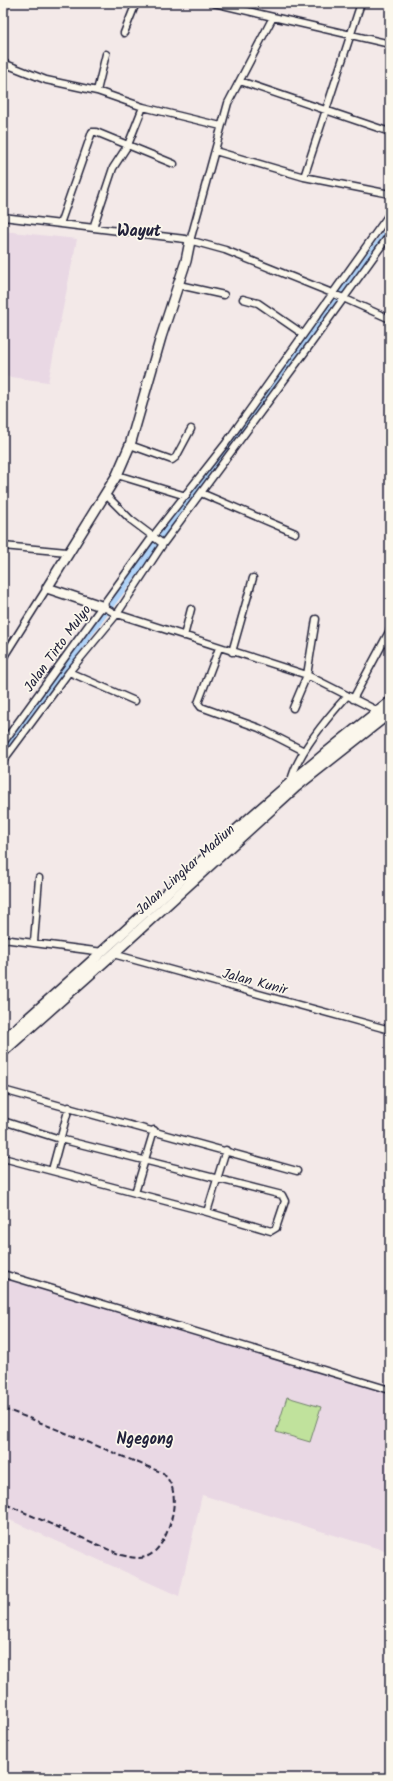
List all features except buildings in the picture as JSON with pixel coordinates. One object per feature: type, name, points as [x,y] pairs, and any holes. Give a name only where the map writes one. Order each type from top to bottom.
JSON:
[{"type":"main road","points":[[103,606],[46,588],[117,475],[130,445],[161,337],[179,285],[190,241]]},
{"type":"main road","name":"Jalan Lingkar Madiun","points":[[3,1040],[294,784],[390,702]]},
{"type":"main road","name":"Jalan Lingkar Madiun","points":[[3,1052],[113,954],[294,784],[390,713]]},
{"type":"street","points":[[3,15],[5,3]]},
{"type":"street","points":[[124,33],[136,3]]},
{"type":"street","points":[[216,3],[390,44]]},
{"type":"street","points":[[304,177],[361,3]]},
{"type":"street","points":[[190,241],[228,103],[273,17]]},
{"type":"street","points":[[97,90],[106,54]]},
{"type":"street","points":[[3,63],[46,80],[97,90],[143,107],[221,126]]},
{"type":"street","points":[[240,81],[390,132]]},
{"type":"street","points":[[93,228],[113,168],[128,145],[143,107]]},
{"type":"street","points":[[60,224],[91,134],[96,132],[174,164]]},
{"type":"street","points":[[215,151],[304,177],[390,194]]},
{"type":"street","name":"Jalan Tirto Mulyo","points":[[3,743],[154,537],[226,443],[390,214]]},
{"type":"street","points":[[3,217],[177,237],[225,250],[333,293],[390,318]]},
{"type":"street","points":[[3,761],[69,672],[115,614],[162,543],[201,493],[390,234]]},
{"type":"street","points":[[179,285],[224,295]]},
{"type":"street","points":[[243,299],[258,303],[303,334]]},
{"type":"street","points":[[130,445],[172,460],[176,457],[191,429]]},
{"type":"street","points":[[117,475],[186,496]]},
{"type":"street","points":[[201,493],[295,533]]},
{"type":"street","points":[[105,494],[132,520],[162,543]]},
{"type":"street","points":[[3,546],[68,552]]},
{"type":"street","points":[[232,652],[253,578]]},
{"type":"street","points":[[3,658],[46,588]]},
{"type":"street","points":[[103,606],[115,614],[307,675],[378,711]]},
{"type":"street","points":[[184,636],[191,609]]},
{"type":"street","points":[[293,708],[307,675],[316,619]]},
{"type":"street","points":[[294,784],[295,766],[304,751],[332,713],[350,697],[390,630]]},
{"type":"street","points":[[219,648],[198,703],[201,707],[259,728],[304,751]]},
{"type":"street","points":[[69,672],[135,701]]},
{"type":"street","points":[[34,942],[39,878]]},
{"type":"street","points":[[3,939],[103,952]]},
{"type":"street","name":"Jalan Kunir","points":[[113,954],[390,1030]]},
{"type":"street","points":[[3,1090],[154,1130],[297,1171]]},
{"type":"street","points":[[52,1170],[69,1107]]},
{"type":"street","points":[[3,1121],[60,1139],[282,1195],[284,1196],[285,1200],[276,1228],[271,1231],[207,1212],[3,1158]]},
{"type":"street","points":[[135,1193],[144,1159],[154,1130]]},
{"type":"street","points":[[207,1212],[226,1150]]},
{"type":"street","points":[[3,1274],[390,1390]]},
{"type":"shaded area","points":[[3,231],[77,239],[48,382],[3,376]]},
{"type":"shaded area","points":[[3,1276],[390,1393],[390,1552],[202,1495],[179,1596],[3,1517]]},
{"type":"green space","points":[[287,1397],[321,1407],[310,1442],[276,1432]]},
{"type":"waterway","points":[[66,665],[390,228]]},
{"type":"waterway","points":[[3,754],[67,662]]},
{"type":"railway","points":[[3,1410],[34,1420],[163,1473],[172,1486],[174,1500],[172,1518],[165,1537],[154,1552],[148,1556],[138,1558],[121,1555],[3,1503]]},
{"type":"district","name":"Wayut","points":[[139,230]]},
{"type":"district","name":"Ngegong","points":[[145,1438]]}]
